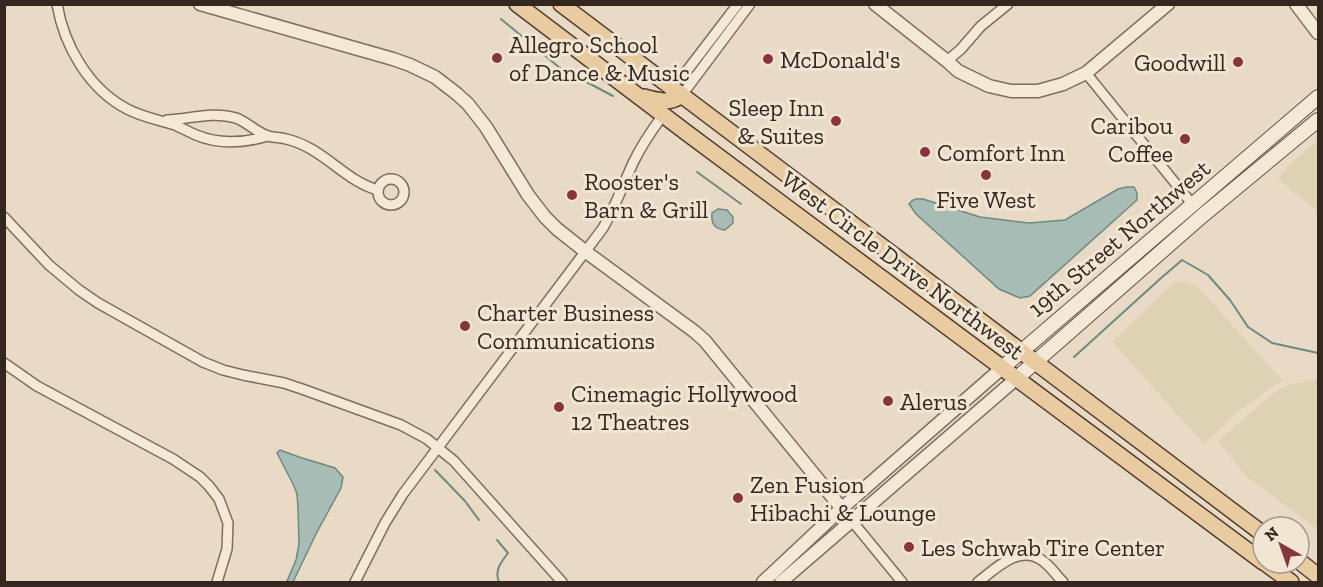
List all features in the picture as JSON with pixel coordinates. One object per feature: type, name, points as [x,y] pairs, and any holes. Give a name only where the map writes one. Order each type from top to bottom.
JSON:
[{"type":"main road","name":"West Circle Drive Northwest","points":[[518,4],[663,115],[1251,552]]},
{"type":"main road","name":"West Circle Drive Northwest","points":[[561,4],[1251,525]]},
{"type":"main road","points":[[639,96],[664,102],[677,99],[682,95]]},
{"type":"main road","name":"19th Street Northwest","points":[[1002,368],[1318,97]]},
{"type":"main road","name":"19th Street Northwest","points":[[1017,378],[1202,216],[1318,120]]},
{"type":"street","points":[[57,4],[63,29],[77,60],[88,75],[111,98],[125,108],[138,115],[159,120],[203,138],[217,141],[233,143],[268,136]]},
{"type":"street","points":[[200,4],[393,59],[435,77],[457,94],[492,136],[526,192],[545,217],[586,252],[705,341],[902,582]]},
{"type":"street","points":[[668,84],[686,72],[738,4]]},
{"type":"street","points":[[682,95],[750,4]]},
{"type":"street","points":[[874,4],[958,71],[989,86],[1011,91],[1045,89],[1063,84],[1086,72],[1168,4]]},
{"type":"street","points":[[947,60],[961,50],[981,26],[1008,4]]},
{"type":"street","points":[[1296,4],[1318,33]]},
{"type":"street","points":[[1086,72],[1193,205]]},
{"type":"street","points":[[159,120],[210,115],[235,118],[268,136],[286,139],[311,148],[351,177],[378,190]]},
{"type":"street","points":[[355,582],[403,494],[603,228],[633,162],[663,115]]},
{"type":"street","points":[[4,217],[49,265],[79,290],[203,362],[223,370],[302,389],[401,425],[427,439],[454,461],[562,582]]},
{"type":"street","points":[[4,363],[37,386],[173,459],[200,477],[219,499],[228,523],[227,549],[217,582]]},
{"type":"street","name":"19th Street Northwest","points":[[763,582],[842,508],[1002,368]]},
{"type":"street","name":"19th Street Northwest","points":[[781,582],[1017,378]]},
{"type":"street","points":[[978,582],[1009,560],[1026,555],[1039,558],[1063,582]]},
{"type":"shaded area","points":[[1318,140],[1318,212],[1278,179],[1289,165]]},
{"type":"shaded area","points":[[1184,281],[1199,288],[1282,380],[1235,414],[1204,444],[1112,342],[1169,287],[1176,282]]},
{"type":"shaded area","points":[[1318,379],[1318,530],[1311,525],[1311,515],[1298,515],[1246,476],[1218,441],[1284,386]]},
{"type":"water","points":[[1134,187],[1137,200],[1030,296],[1020,298],[999,289],[916,214],[909,204],[915,199],[923,199],[980,217],[1029,223],[1065,220],[1118,189]]},
{"type":"water","points":[[718,209],[727,210],[733,217],[733,223],[725,230],[716,227],[712,220],[712,213]]},
{"type":"water","points":[[280,450],[335,468],[343,477],[341,488],[293,582],[287,581],[296,560],[299,544],[297,494],[277,453]]},
{"type":"waterway","points":[[501,19],[560,68],[613,96]]},
{"type":"waterway","points":[[697,172],[741,204]]},
{"type":"waterway","points":[[1074,357],[1182,260],[1208,275],[1230,300],[1248,327],[1272,343],[1318,353]]},
{"type":"waterway","points":[[435,470],[465,501],[479,520]]},
{"type":"waterway","points":[[497,540],[508,553],[498,570],[499,582]]},
{"type":"place","name":"Allegro School of Dance & Music","points":[[497,58]]},
{"type":"place","name":"McDonald's","points":[[768,59]]},
{"type":"place","name":"Goodwill","points":[[1238,62]]},
{"type":"place","name":"Sleep Inn & Suites","points":[[836,121]]},
{"type":"place","name":"Caribou Coffee","points":[[1185,139]]},
{"type":"place","name":"Comfort Inn","points":[[925,152]]},
{"type":"place","name":"Five West","points":[[986,175]]},
{"type":"place","name":"Rooster's Barn & Grill","points":[[572,195]]},
{"type":"place","name":"Charter Business Communications","points":[[465,326]]},
{"type":"place","name":"Alerus","points":[[888,401]]},
{"type":"place","name":"Cinemagic Hollywood 12 Theatres","points":[[559,407]]},
{"type":"place","name":"Zen Fusion Hibachi & Lounge","points":[[738,498]]},
{"type":"place","name":"Les Schwab Tire Center","points":[[909,547]]}]
